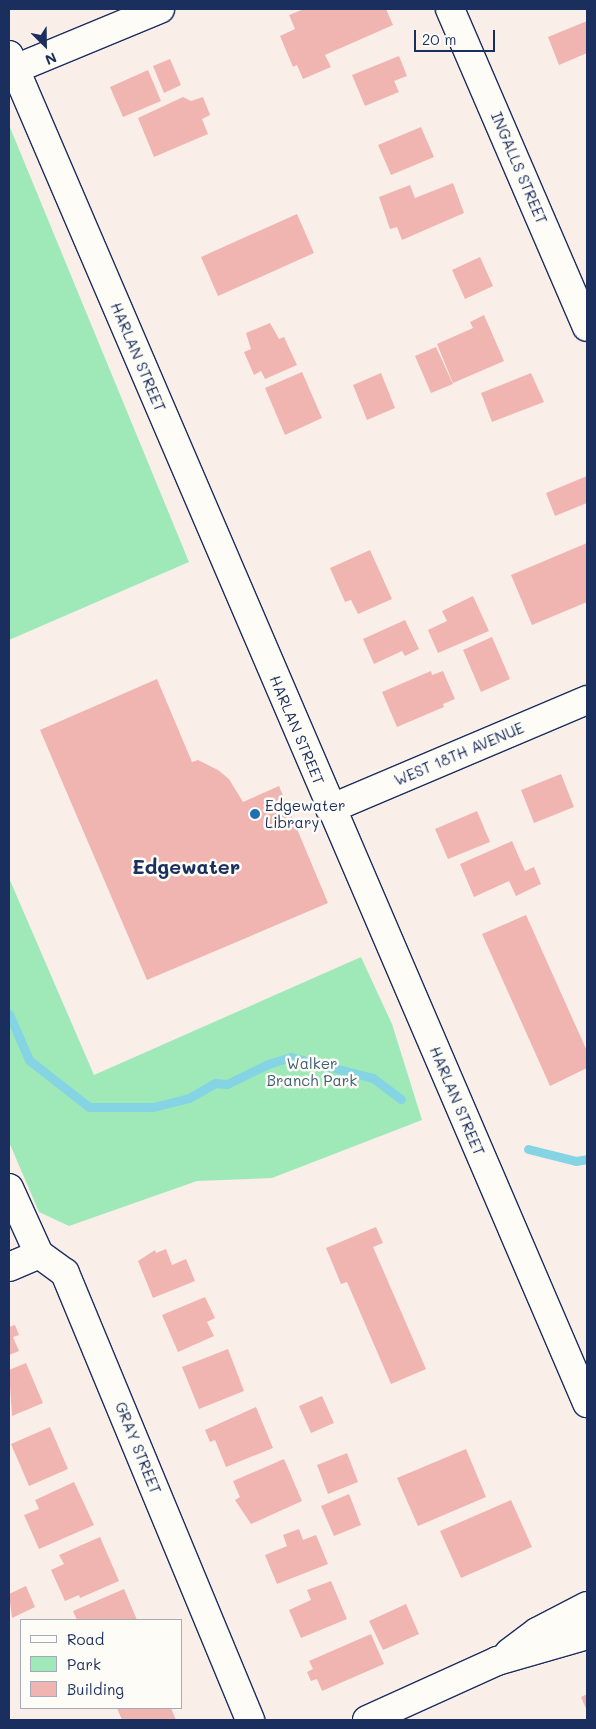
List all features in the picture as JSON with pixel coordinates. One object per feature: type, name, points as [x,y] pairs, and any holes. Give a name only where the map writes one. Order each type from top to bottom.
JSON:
[{"type":"street","points":[[12,62],[160,9]]},
{"type":"street","name":"INGALLS STREET","points":[[450,9],[587,327]]},
{"type":"street","name":"HARLAN STREET","points":[[12,62],[330,809],[587,1403]]},
{"type":"street","name":"WEST 18TH AVENUE","points":[[330,809],[587,700]]},
{"type":"street","name":"GRAY STREET","points":[[9,1188],[39,1254],[65,1273],[250,1720]]},
{"type":"street","points":[[9,1267],[39,1254]]},
{"type":"street","points":[[497,1661],[538,1632],[587,1606]]},
{"type":"street","points":[[367,1720],[497,1661],[587,1635]]},
{"type":"green space","points":[[9,125],[189,562],[9,640]]},
{"type":"green space","name":"Walker Branch Park","points":[[9,878],[94,1075],[361,957],[392,1024],[422,1120],[272,1178],[197,1181],[69,1226],[39,1212],[9,1142]]},
{"type":"building","points":[[304,9],[386,9],[393,25],[325,55],[331,67],[303,79],[297,65],[293,67],[280,36],[295,29],[289,15]]},
{"type":"building","points":[[587,21],[587,53],[559,65],[548,37]]},
{"type":"building","points":[[399,56],[407,76],[394,81],[399,92],[365,106],[352,75]]},
{"type":"building","points":[[170,59],[181,85],[164,93],[153,66]]},
{"type":"building","points":[[148,70],[161,101],[123,117],[110,87]]},
{"type":"building","points":[[183,97],[191,101],[203,97],[210,115],[202,119],[208,134],[154,157],[138,118]]},
{"type":"building","points":[[421,127],[434,157],[391,175],[378,145]]},
{"type":"building","points":[[453,183],[464,213],[402,240],[397,227],[390,229],[379,197],[410,185],[415,198]]},
{"type":"building","points":[[297,214],[314,253],[218,296],[201,257]]},
{"type":"building","points":[[480,257],[493,286],[465,299],[452,270]]},
{"type":"building","points":[[484,315],[504,361],[453,383],[437,344],[473,328],[470,322]]},
{"type":"building","points":[[270,323],[279,339],[284,337],[297,365],[265,379],[261,371],[254,375],[244,352],[251,349],[246,333]]},
{"type":"building","points":[[436,347],[453,384],[431,393],[415,356]]},
{"type":"building","points":[[302,372],[322,418],[285,435],[265,388]]},
{"type":"building","points":[[381,373],[395,408],[367,420],[353,385]]},
{"type":"building","points":[[531,373],[544,402],[492,422],[481,393]]},
{"type":"building","points":[[587,476],[587,503],[555,516],[546,493]]},
{"type":"building","points":[[587,543],[587,602],[532,625],[511,575]]},
{"type":"building","points":[[370,550],[392,599],[358,614],[351,600],[345,602],[330,568]]},
{"type":"building","points":[[473,596],[489,631],[438,653],[428,630],[447,621],[442,611]]},
{"type":"building","points":[[405,620],[419,649],[405,656],[402,651],[374,664],[363,639]]},
{"type":"building","points":[[492,637],[510,679],[481,692],[463,650]]},
{"type":"building","points":[[431,671],[432,675],[443,671],[455,699],[443,704],[444,707],[397,727],[382,692]]},
{"type":"building","points":[[157,679],[192,762],[198,760],[218,770],[229,779],[243,802],[279,786],[328,903],[147,980],[40,730]]},
{"type":"building","points":[[561,774],[574,807],[534,823],[521,790]]},
{"type":"building","points":[[477,811],[490,842],[448,859],[435,829]]},
{"type":"building","points":[[512,841],[525,871],[534,867],[541,884],[516,896],[509,881],[474,897],[460,864]]},
{"type":"building","points":[[526,915],[587,1051],[587,1068],[550,1086],[482,934]]},
{"type":"building","points":[[376,1227],[383,1243],[373,1247],[426,1369],[391,1384],[347,1282],[341,1284],[326,1248]]},
{"type":"building","points":[[166,1249],[172,1265],[186,1259],[195,1281],[153,1298],[138,1261],[155,1250],[156,1253]]},
{"type":"building","points":[[205,1297],[215,1318],[207,1322],[214,1336],[178,1352],[162,1315]]},
{"type":"building","points":[[15,1325],[19,1335],[13,1337],[19,1351],[9,1355],[9,1327]]},
{"type":"building","points":[[228,1349],[244,1391],[199,1409],[182,1367]]},
{"type":"building","points":[[26,1363],[43,1403],[12,1416],[9,1370]]},
{"type":"building","points":[[322,1396],[334,1423],[311,1433],[299,1406]]},
{"type":"building","points":[[256,1407],[273,1448],[226,1467],[215,1440],[210,1442],[205,1430]]},
{"type":"building","points":[[50,1427],[68,1469],[29,1486],[11,1444]]},
{"type":"building","points":[[466,1449],[486,1497],[418,1526],[397,1478]]},
{"type":"building","points":[[347,1453],[358,1482],[328,1494],[317,1465]]},
{"type":"building","points":[[284,1459],[302,1501],[251,1524],[235,1500],[240,1497],[233,1481]]},
{"type":"building","points":[[74,1482],[94,1525],[39,1549],[24,1515],[39,1509],[35,1500]]},
{"type":"building","points":[[349,1494],[361,1525],[334,1536],[321,1506]]},
{"type":"building","points":[[511,1500],[532,1547],[461,1578],[440,1531]]},
{"type":"building","points":[[299,1529],[303,1540],[316,1535],[328,1564],[277,1584],[265,1555],[287,1546],[283,1535]]},
{"type":"building","points":[[100,1537],[119,1581],[80,1598],[79,1595],[65,1601],[51,1570],[64,1564],[59,1555]]},
{"type":"building","points":[[331,1581],[347,1619],[301,1638],[289,1610],[311,1600],[307,1590]]},
{"type":"building","points":[[26,1586],[35,1607],[12,1618],[9,1594]]},
{"type":"building","points":[[124,1589],[137,1619],[77,1619],[73,1611]]},
{"type":"building","points":[[406,1604],[419,1634],[383,1650],[369,1621]]},
{"type":"building","points":[[371,1634],[384,1664],[322,1691],[317,1679],[311,1681],[307,1672],[313,1669],[309,1661]]},
{"type":"building","points":[[587,1694],[587,1711],[581,1697]]},
{"type":"building","points":[[117,1709],[171,1709],[176,1720],[122,1720]]},
{"type":"waterway","points":[[9,1014],[29,1060],[89,1107],[153,1107],[189,1098],[215,1083],[227,1084],[268,1064],[291,1057],[373,1078],[401,1099]]},
{"type":"waterway","points":[[528,1149],[576,1161],[587,1159]]},
{"type":"place","name":"Edgewater Library","points":[[255,814]]},
{"type":"district","name":"Edgewater","points":[[186,866]]}]
